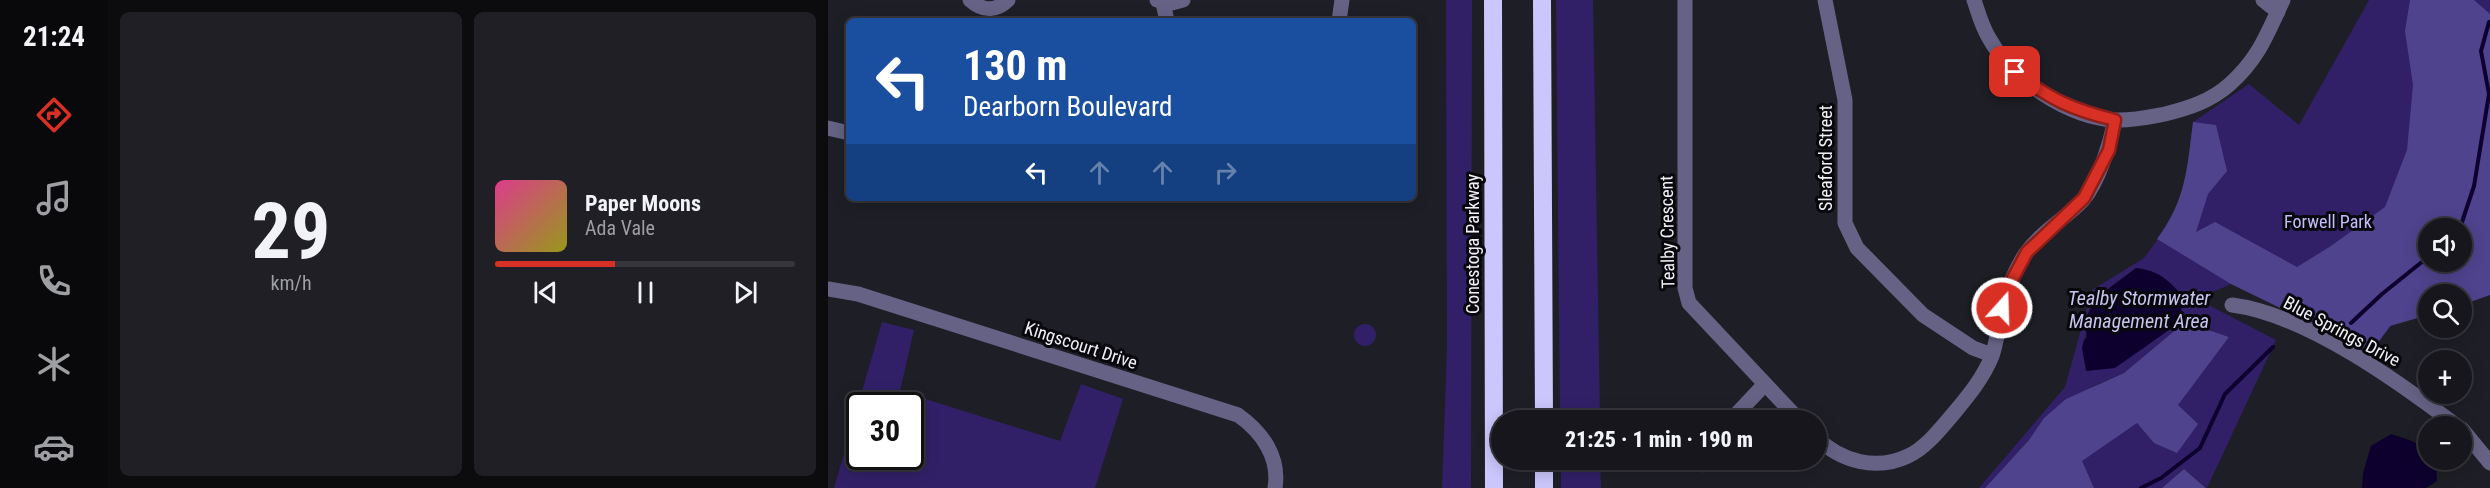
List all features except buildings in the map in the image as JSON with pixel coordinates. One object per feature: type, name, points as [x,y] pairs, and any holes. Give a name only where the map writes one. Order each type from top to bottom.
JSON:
[{"type":"highway","name":"Conestoga Parkway","points":[[1493,0],[1493,488]]},
{"type":"highway","points":[[1542,0],[1544,410]]},
{"type":"highway","points":[[1544,470],[1544,488]]},
{"type":"street","points":[[970,0],[980,7],[993,9],[1008,0]]},
{"type":"street","points":[[1166,18],[1160,1],[1177,3],[1183,0]]},
{"type":"street","points":[[1339,18],[1342,0]]},
{"type":"street","name":"Tealby Crescent","points":[[1685,0],[1685,288],[1689,303],[1789,410]]},
{"type":"street","name":"Sleaford Street","points":[[1825,0],[1845,100],[1845,223],[1857,248],[1923,315],[1973,348],[1992,355]]},
{"type":"street","points":[[1974,0],[1989,38],[2015,72],[2041,93],[2078,111],[2115,120],[2161,115],[2192,107],[2212,98],[2229,85],[2264,44],[2280,6],[2263,0]]},
{"type":"street","points":[[1827,445],[1844,457],[1865,463],[1885,464],[1910,456],[1924,445],[1978,384],[1992,355],[2002,308],[2018,269],[2027,252],[2084,198],[2109,150],[2115,120]]},
{"type":"street","points":[[828,128],[846,132]]},
{"type":"street","name":"Kingscourt Drive","points":[[828,289],[858,294],[1238,415],[1262,436],[1274,459],[1275,488]]},
{"type":"street","name":"Blue Springs Drive","points":[[2232,305],[2254,308],[2336,345],[2394,378],[2444,416]]},
{"type":"street","points":[[1740,410],[1764,385]]},
{"type":"street","points":[[2472,441],[2490,463]]},
{"type":"green space","points":[[1446,0],[1472,0],[1471,488],[1442,488],[1447,349]]},
{"type":"green space","points":[[1556,0],[1593,0],[1600,410],[1560,410]]},
{"type":"green space","name":"Forwell Park","points":[[2369,0],[2490,0],[2490,284],[2472,290],[2472,284],[2418,284],[2418,303],[2391,326],[2371,352],[2231,284],[2197,299],[2276,340],[2207,488],[2184,469],[2162,488],[2094,488],[2081,461],[2137,422],[2154,443],[2177,405],[2229,337],[2185,322],[2124,373],[2094,386],[2044,418],[2029,440],[1985,488],[1979,488],[2065,387],[2092,290],[2144,258],[2173,218],[2186,179],[2193,122],[2249,84],[2299,125]],"holes":[[[2115,285],[2082,348],[2091,306],[2098,297]]]},
{"type":"green space","points":[[882,322],[914,330],[900,391],[903,392],[862,392]]},
{"type":"green space","points":[[1365,324],[1375,331],[1376,335],[1369,345],[1365,346],[1355,339],[1354,335],[1361,325]]},
{"type":"green space","points":[[1081,384],[1123,399],[1095,488],[834,488],[846,446],[846,470],[924,470],[924,398],[1060,441]]},
{"type":"green space","points":[[1561,470],[1600,470],[1601,488],[1561,488]]},
{"type":"shaded area","points":[[2410,0],[2474,0],[2490,14],[2490,295],[2472,301],[2472,284],[2418,284],[2418,318],[2390,326],[2371,352],[2231,284],[2157,239],[2174,211],[2184,184],[2193,122],[2216,125],[2227,171],[2208,194],[2196,232],[2215,222],[2297,267],[2331,246],[2385,207],[2407,150],[2413,85],[2405,31]]},
{"type":"shaded area","points":[[2185,322],[2229,337],[2178,405],[2198,424],[2177,453],[2154,443],[2137,423],[2082,461],[2094,488],[1985,488],[2029,440],[2044,418],[2066,399],[2124,373]]},
{"type":"shaded area","points":[[2184,469],[2206,488],[2162,488]]},
{"type":"water","name":"Tealby Stormwater Management Area","points":[[2136,268],[2156,273],[2182,295],[2181,315],[2169,330],[2115,368],[2086,371],[2082,348],[2087,337],[2086,325],[2093,305],[2108,289]]},
{"type":"water","points":[[2391,434],[2414,442],[2418,444],[2418,470],[2436,470],[2437,481],[2426,488],[2362,488],[2363,473],[2371,446]]},
{"type":"waterway","points":[[2463,218],[2474,186],[2489,94],[2481,51],[2489,22]]},
{"type":"waterway","points":[[2351,323],[2418,265]]},
{"type":"waterway","points":[[2141,488],[2161,478],[2200,448],[2225,394],[2273,347]]},
{"type":"route","points":[[2002,308],[2013,278],[2027,252],[2084,198],[2109,150],[2115,120],[2078,111],[2041,93],[2015,72]]}]
